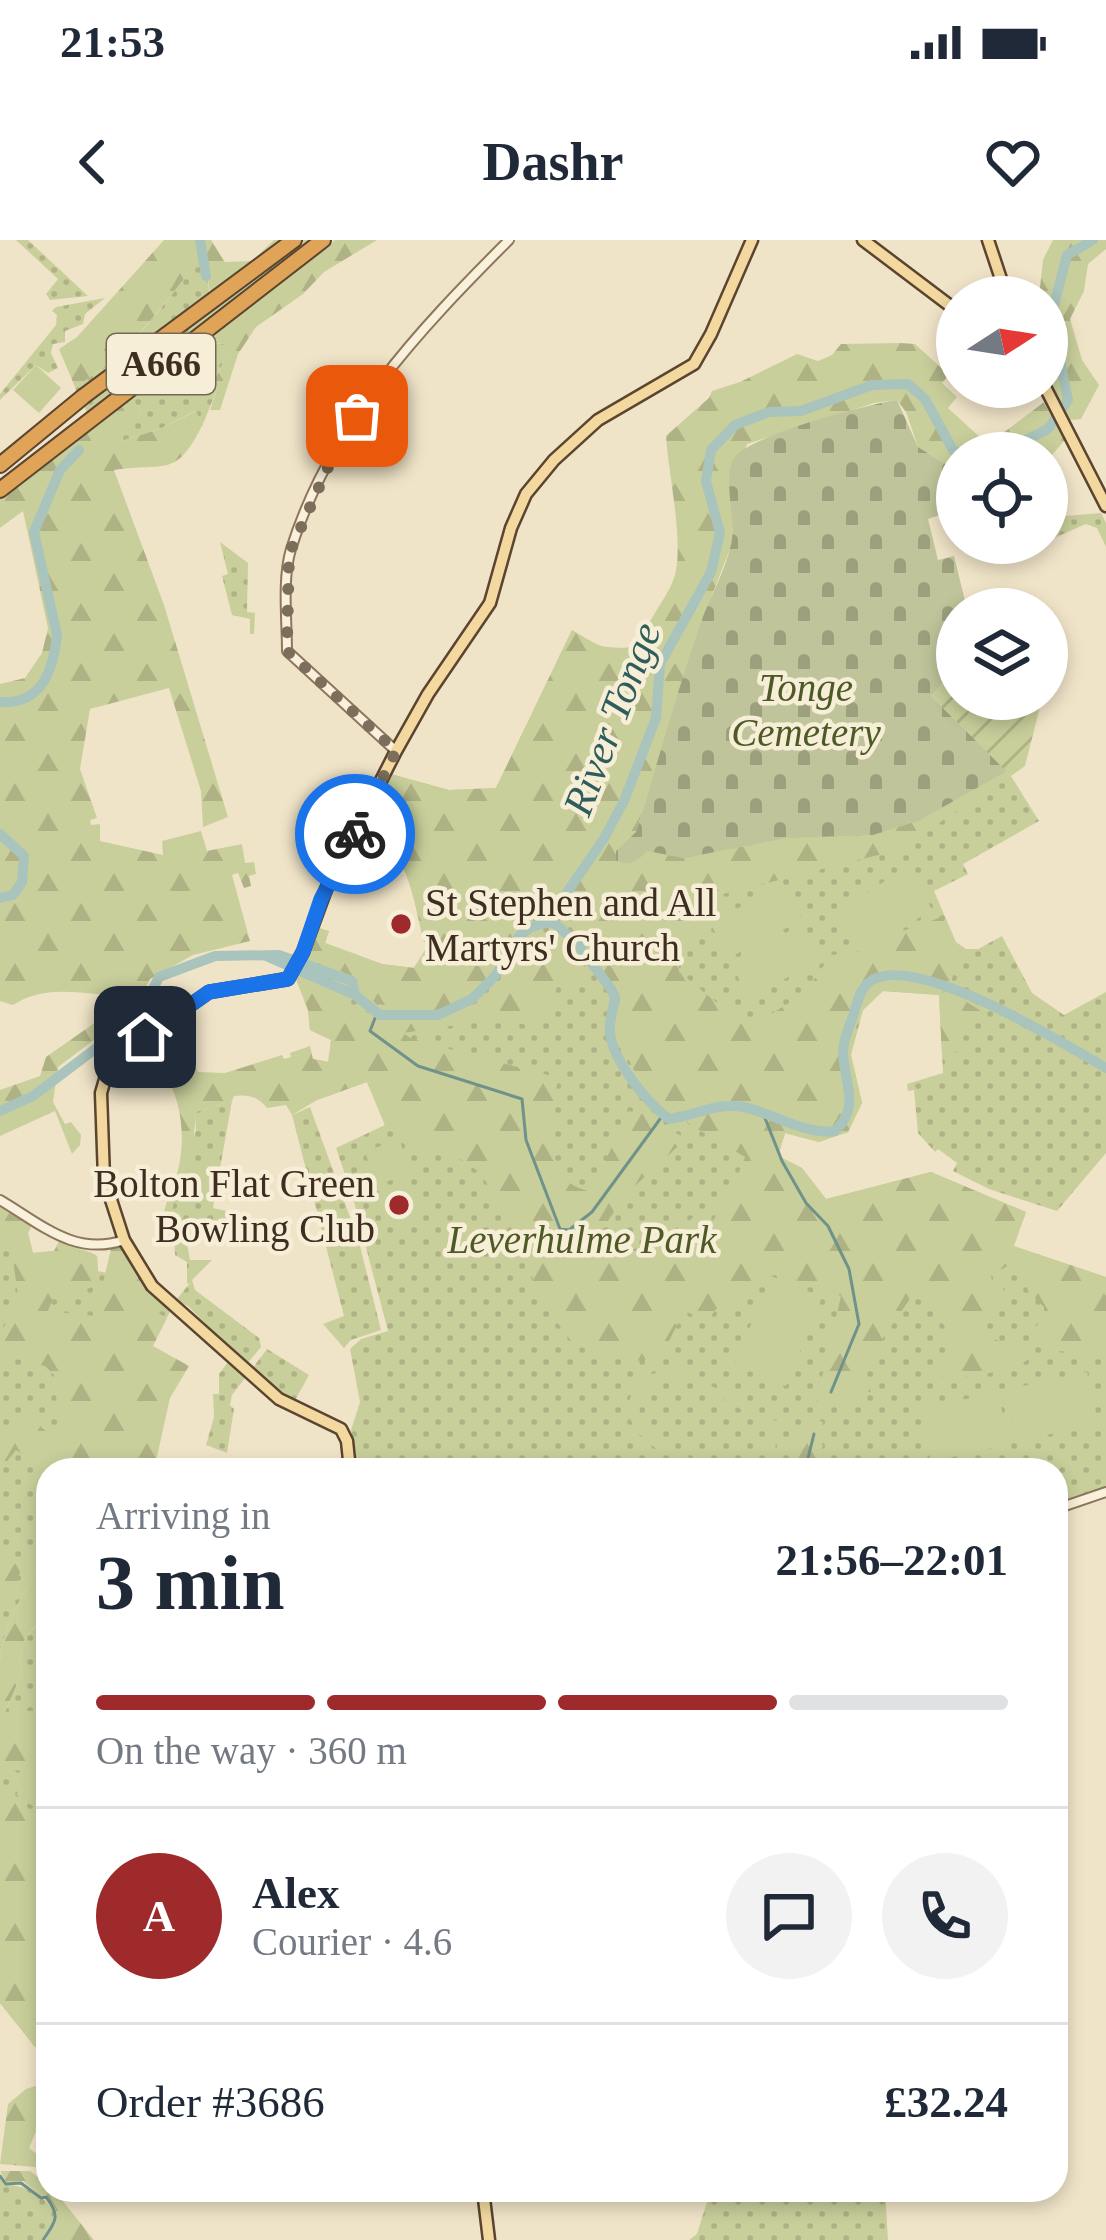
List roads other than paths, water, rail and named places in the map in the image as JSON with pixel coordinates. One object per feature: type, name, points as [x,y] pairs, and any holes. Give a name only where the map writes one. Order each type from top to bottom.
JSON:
[{"type":"highway","name":"A666","points":[[0,462],[293,240]]},
{"type":"highway","name":"A666","points":[[0,490],[323,240]]},
{"type":"main road","points":[[349,1458],[341,1429],[279,1400],[160,1294],[124,1240],[104,1178],[101,1093],[108,1069],[120,1054],[205,994],[288,979],[327,887],[396,751],[490,603],[511,528],[535,482],[598,421],[634,396],[682,373],[700,356],[752,240]]},
{"type":"main road","points":[[863,240],[936,294]]},
{"type":"main road","points":[[988,240],[1000,276]]},
{"type":"main road","points":[[1057,408],[1106,506]]},
{"type":"main road","points":[[484,2202],[489,2240]]},
{"type":"street","points":[[396,751],[287,651],[289,554],[329,465],[405,347],[509,240]]},
{"type":"street","points":[[0,1200],[77,1243],[97,1248],[124,1240]]},
{"type":"street","points":[[1068,1505],[1106,1492]]},
{"type":"waterway","points":[[200,240],[206,276]]},
{"type":"waterway","name":"River Tonge","points":[[1042,432],[1068,400],[1051,317],[1067,255],[1093,240]]},
{"type":"waterway","name":"River Tonge","points":[[266,956],[355,995],[380,1015],[438,1015],[472,999],[496,975],[519,936],[546,923],[624,801],[656,718],[660,664],[711,572],[720,533],[706,481],[711,450],[735,425],[769,412],[801,411],[872,385],[908,384],[925,399],[943,432]]},
{"type":"waterway","points":[[0,702],[14,702],[35,692],[52,662],[57,635],[34,532],[60,470],[79,450]]},
{"type":"waterway","points":[[0,834],[24,856],[22,882],[13,895],[0,898]]},
{"type":"waterway","points":[[546,923],[554,923],[576,942],[611,989],[615,1051],[640,1091],[669,1119],[733,1106],[812,1130],[835,1131],[849,1103],[843,1048],[857,1003],[868,983],[888,975],[917,978],[987,1003],[1106,1068]]},
{"type":"waterway","name":"River Tonge","points":[[0,1111],[33,1096],[140,1015],[159,977],[215,956],[279,955],[352,981],[355,995]]},
{"type":"waterway","points":[[377,1013],[370,1031],[418,1066],[522,1099],[526,1140],[560,1229],[569,1230],[592,1212],[663,1115]]},
{"type":"waterway","points":[[763,1113],[782,1161],[806,1203],[828,1226],[849,1269],[859,1324],[831,1392]]},
{"type":"waterway","points":[[808,1458],[814,1434]]},
{"type":"waterway","points":[[0,2176],[6,2184],[21,2183],[36,2194]]},
{"type":"waterway","points":[[43,2240],[55,2219],[50,2202]]},
{"type":"place","name":"St Stephen and All Martyrs' Church","points":[[401,924]]},
{"type":"place","name":"Bolton Flat Green Bowling Club","points":[[399,1205]]},
{"type":"park label","name":"Tonge Cemetery","points":[[806,710]]},
{"type":"park label","name":"Leverhulme Park","points":[[582,1239]]}]
